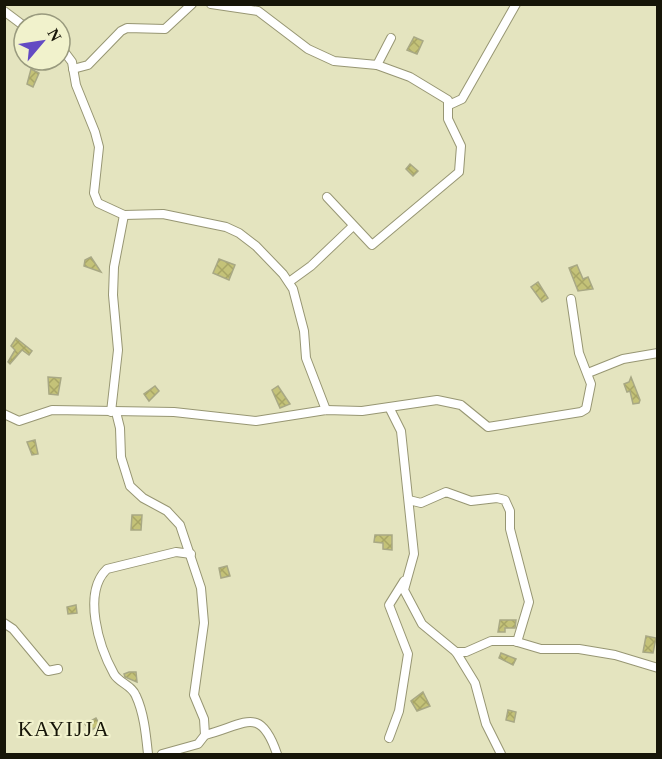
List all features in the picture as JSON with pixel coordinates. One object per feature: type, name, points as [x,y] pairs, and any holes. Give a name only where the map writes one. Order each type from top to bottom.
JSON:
[{"type":"street","points":[[192,4],[165,29],[127,28],[121,31],[88,65],[73,69],[76,85],[99,147],[95,198],[106,209],[124,215],[163,214],[226,227],[239,233],[256,246],[289,282],[301,315],[306,358],[326,410]]},
{"type":"street","points":[[211,4],[258,11],[308,49],[334,61],[377,65],[433,89],[448,100],[448,119],[461,146],[459,172],[376,244],[368,243],[327,197]]},
{"type":"street","points":[[449,105],[462,99],[516,4]]},
{"type":"street","points":[[377,65],[391,38]]},
{"type":"street","points":[[124,215],[114,267],[113,295],[118,350],[113,412],[120,428],[121,457],[130,486],[173,516],[180,525],[201,588],[204,623],[194,694],[204,719],[205,735]]},
{"type":"street","points":[[289,282],[311,266],[352,227]]},
{"type":"street","points":[[4,414],[19,421],[52,410],[174,412],[216,415],[244,421],[326,410],[390,409],[437,400],[461,405],[488,427],[581,412],[586,409],[591,384],[579,353],[571,299]]},
{"type":"street","points":[[588,373],[622,359],[657,353]]},
{"type":"street","points":[[389,738],[399,711],[408,654],[389,605],[413,566],[414,554],[401,431],[390,409]]},
{"type":"street","points":[[409,500],[421,503],[446,492],[471,501],[497,498],[505,500],[510,511],[510,529],[529,602],[517,642]]},
{"type":"street","points":[[148,754],[137,697],[134,691],[115,676],[106,657],[97,625],[94,598],[102,573],[107,568],[176,552],[191,554]]},
{"type":"street","points":[[405,580],[407,596],[422,624],[456,652],[479,692],[486,724],[501,754]]},
{"type":"street","points":[[4,624],[13,629],[48,672],[58,669]]},
{"type":"street","points":[[456,652],[466,652],[491,641],[517,642],[541,649],[579,649],[615,654],[657,668]]},
{"type":"street","points":[[162,754],[198,744],[205,735],[246,721],[256,722],[268,731],[277,754]]},
{"type":"building","points":[[414,37],[423,41],[417,54],[407,50]]},
{"type":"building","points":[[30,72],[39,73],[33,87],[27,84]]},
{"type":"building","points":[[410,164],[418,171],[413,176],[406,169]]},
{"type":"building","points":[[91,257],[101,272],[84,266],[85,260]]},
{"type":"building","points":[[219,259],[235,265],[229,280],[213,273]]},
{"type":"building","points":[[577,265],[583,279],[588,277],[593,289],[578,291],[569,268]]},
{"type":"building","points":[[538,282],[548,298],[542,302],[531,287]]},
{"type":"building","points":[[16,338],[32,351],[29,355],[22,350],[10,364],[8,362],[15,350],[11,346]]},
{"type":"building","points":[[48,377],[61,378],[58,395],[49,394]]},
{"type":"building","points":[[631,377],[640,400],[639,403],[633,404],[630,391],[627,392],[624,384],[629,382]]},
{"type":"building","points":[[155,386],[159,391],[149,401],[144,394]]},
{"type":"building","points":[[278,386],[290,404],[280,408],[272,390]]},
{"type":"building","points":[[35,440],[38,454],[32,455],[27,442]]},
{"type":"building","points":[[132,515],[142,515],[141,530],[131,530]]},
{"type":"building","points":[[375,535],[392,535],[392,550],[383,549],[383,543],[374,542]]},
{"type":"building","points":[[227,566],[230,576],[221,578],[219,568]]},
{"type":"building","points":[[76,605],[77,613],[68,614],[67,607]]},
{"type":"building","points":[[500,620],[516,620],[515,628],[505,628],[505,632],[498,632]]},
{"type":"building","points":[[646,636],[656,638],[653,653],[643,652]]},
{"type":"building","points":[[501,653],[516,659],[513,665],[499,658]]},
{"type":"building","points":[[136,672],[137,682],[125,677],[124,674]]},
{"type":"building","points":[[423,692],[430,706],[417,711],[411,701]]},
{"type":"building","points":[[508,710],[516,712],[514,722],[506,720]]},
{"type":"building","points":[[96,718],[100,725],[90,731],[85,724]]},
{"type":"district","name":"KAYIJJA","points":[[64,729]]}]
